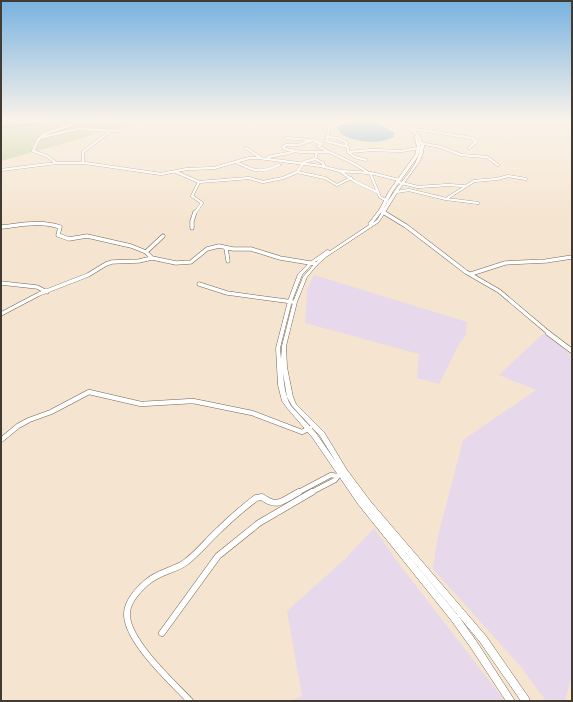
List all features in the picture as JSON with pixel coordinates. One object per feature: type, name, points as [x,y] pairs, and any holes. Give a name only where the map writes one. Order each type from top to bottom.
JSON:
[{"type":"main road","points":[[421,154],[416,165],[400,181],[383,212],[367,226],[314,263],[300,275],[278,348],[282,393],[289,407],[311,428],[340,474],[360,502],[458,623],[511,701]]},
{"type":"main road","points":[[388,202],[396,192],[400,181]]},
{"type":"main road","points":[[340,474],[369,504],[482,639],[526,701]]},
{"type":"street","points":[[39,154],[47,156],[56,164]]},
{"type":"street","points":[[83,154],[83,163]]},
{"type":"street","points":[[255,154],[262,158],[285,154]]},
{"type":"street","points":[[176,172],[199,182],[249,178],[263,182],[283,178],[296,172],[303,164],[314,159],[316,154]]},
{"type":"street","points":[[332,154],[354,162],[369,173],[380,197],[388,202]]},
{"type":"street","points":[[350,154],[355,157],[366,160]]},
{"type":"street","points":[[458,154],[487,157],[498,166]]},
{"type":"street","points":[[1,170],[56,164],[83,163],[129,168],[155,174],[176,172],[186,169],[214,168],[254,158],[262,158],[324,166],[340,171],[369,173],[418,187],[448,185],[464,186]]},
{"type":"street","points":[[314,159],[323,163],[324,166]]},
{"type":"street","points":[[236,162],[259,173],[270,170],[279,165]]},
{"type":"street","points":[[340,171],[377,192]]},
{"type":"street","points":[[296,172],[325,178],[337,185],[351,178]]},
{"type":"street","points":[[446,199],[464,186],[474,181],[504,177],[526,179]]},
{"type":"street","points":[[192,228],[190,220],[195,211],[202,204],[192,196],[199,182]]},
{"type":"street","points":[[396,192],[409,190],[446,199],[478,203]]},
{"type":"street","points":[[383,212],[406,226],[471,274],[499,291],[548,334],[572,351]]},
{"type":"street","points":[[1,227],[45,224],[54,225],[60,227],[58,235],[65,239],[88,236],[131,246],[146,252],[152,258],[164,262],[184,264],[191,262],[207,249],[220,246],[226,248],[251,249],[280,258],[314,263]]},
{"type":"street","points":[[146,252],[163,236]]},
{"type":"street","points":[[226,248],[228,261]]},
{"type":"street","points":[[471,274],[507,263],[546,261],[572,257]]},
{"type":"street","points":[[1,314],[47,292],[88,275],[112,262],[139,261],[152,258]]},
{"type":"street","points":[[1,283],[37,287],[47,292]]},
{"type":"street","points":[[199,284],[227,293],[293,302]]},
{"type":"street","points":[[1,440],[18,426],[29,420],[51,412],[89,392],[141,404],[193,401],[252,413],[302,432],[311,428]]},
{"type":"street","points":[[162,633],[218,556],[227,547],[273,513],[335,480],[340,474]]},
{"type":"street","points":[[190,701],[157,665],[135,637],[127,617],[128,608],[134,598],[144,585],[155,576],[180,566],[187,561],[227,522],[256,498],[262,498],[270,503],[276,504],[331,475],[340,474]]},
{"type":"shaded area","points":[[314,275],[467,322],[466,335],[458,346],[439,384],[417,378],[419,354],[305,323],[307,290]]},
{"type":"shaded area","points":[[543,334],[551,337],[572,357],[572,674],[565,701],[546,701],[521,667],[433,569],[437,540],[463,440],[536,390],[499,375]]},
{"type":"shaded area","points":[[374,528],[396,560],[505,701],[290,701],[302,696],[287,611],[345,559]]},
{"type":"green space","points":[[1,154],[27,154],[1,161]]}]
